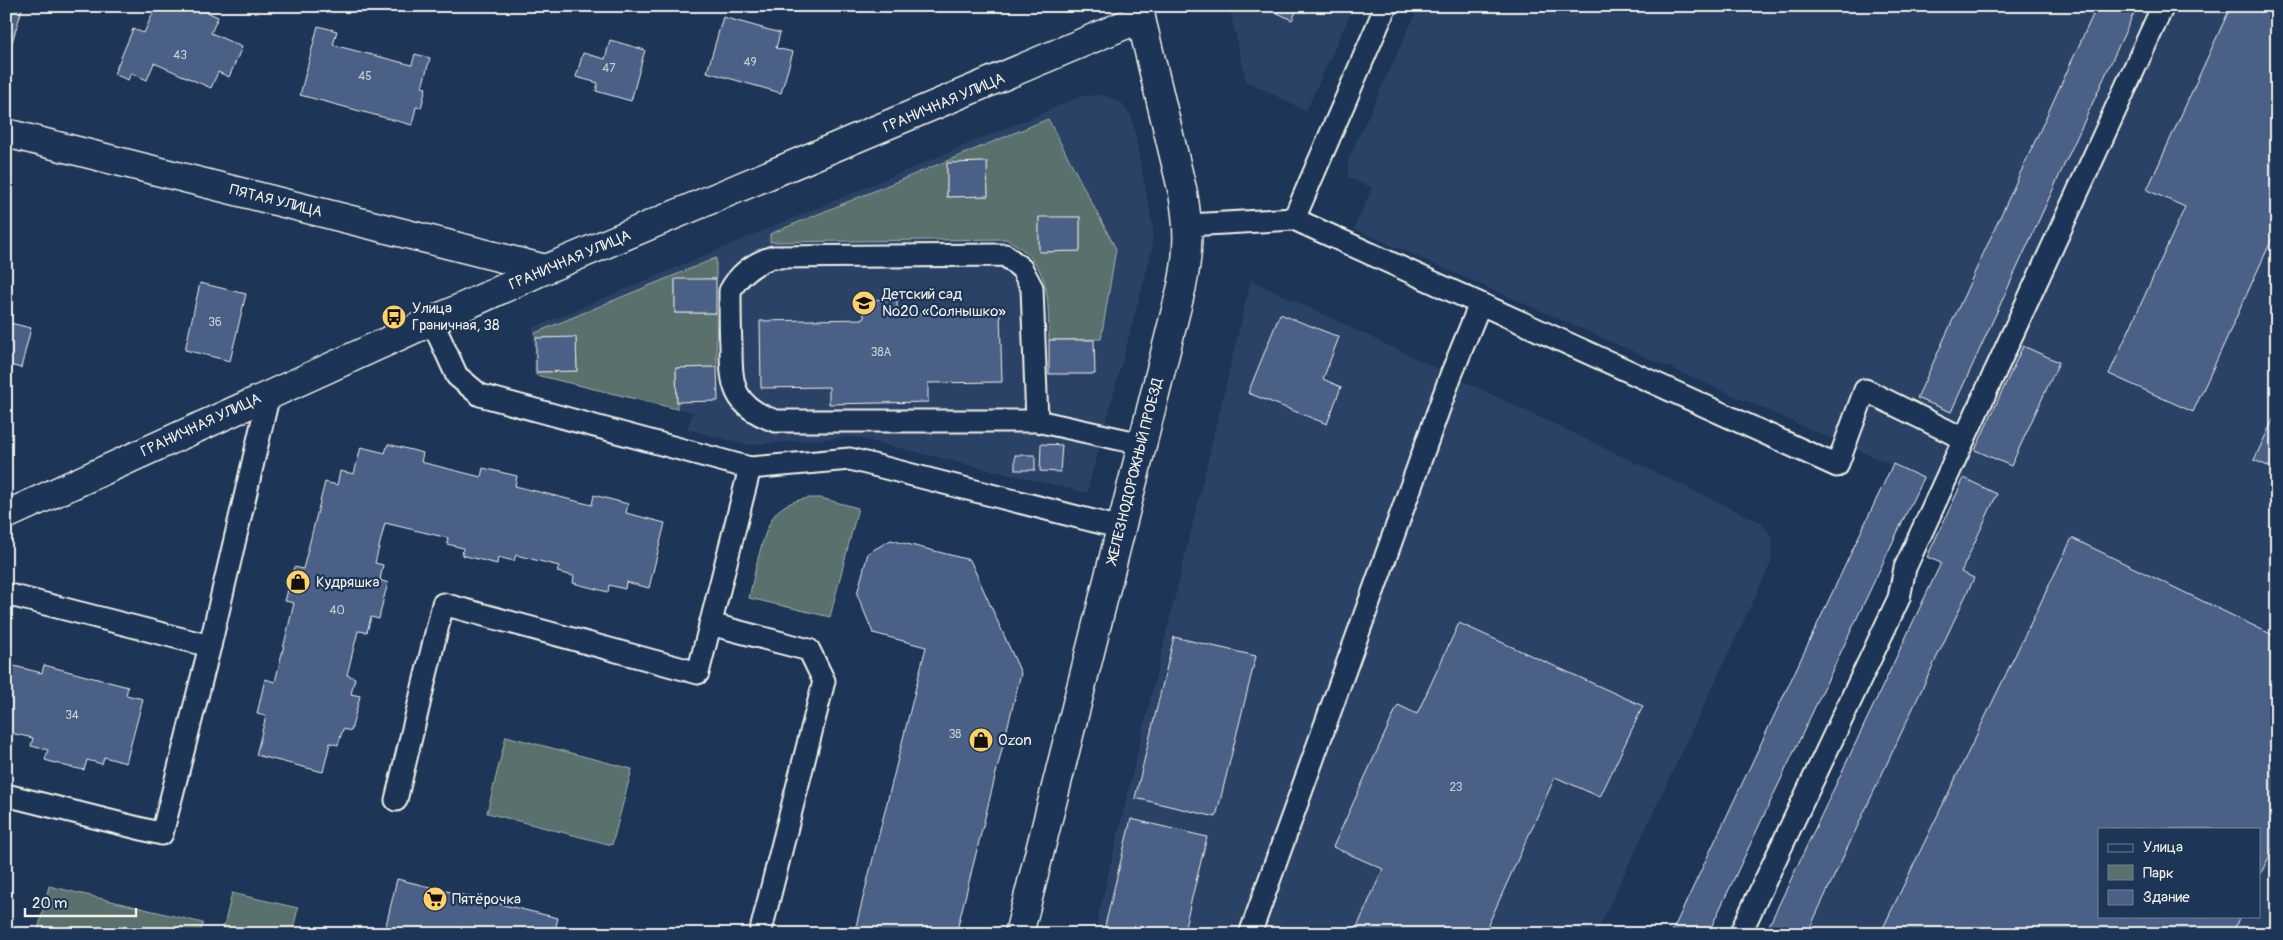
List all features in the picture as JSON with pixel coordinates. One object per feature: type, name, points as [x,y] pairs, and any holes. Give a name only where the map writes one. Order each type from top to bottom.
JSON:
[{"type":"street","name":"ЖЕЛЕЗНОДОРОЖНЫЙ ПРОЕЗД","points":[[1019,934],[1188,257],[1189,225],[1183,193],[1139,12]]},
{"type":"street","name":"ГРАНИЧНАЯ УЛИЦА","points":[[6,515],[546,269],[777,173],[1139,12]]},
{"type":"street","name":"ПЯТАЯ УЛИЦА","points":[[6,133],[546,269]]},
{"type":"lane","points":[[1294,219],[1386,6]]},
{"type":"lane","points":[[1740,934],[1899,598],[1905,568],[2163,6]]},
{"type":"lane","points":[[1189,225],[1294,219],[1838,466],[1865,390],[1964,439]]},
{"type":"lane","points":[[1036,421],[1032,288],[1022,269],[1005,254],[773,257],[763,260],[744,272],[736,280],[730,291],[731,379],[739,396],[755,412],[764,417],[776,421],[1036,421],[1142,444]]},
{"type":"lane","points":[[1250,934],[1451,375],[1480,304]]},
{"type":"lane","points":[[432,321],[457,376],[480,395],[750,468],[850,460],[1121,528]]},
{"type":"lane","points":[[6,795],[162,834],[210,646],[269,394]]},
{"type":"lane","points":[[396,800],[442,604],[698,673],[750,468]]},
{"type":"lane","points":[[6,594],[210,646]]},
{"type":"lane","points":[[710,624],[809,650],[824,681],[760,934]]},
{"type":"shaded area","points":[[1229,6],[1354,6],[1306,111],[1246,81]]},
{"type":"shaded area","points":[[1419,6],[2277,6],[2277,934],[1807,934],[1974,578],[1961,572],[1997,494],[1964,478],[1942,487],[1354,229],[1372,188],[1348,177],[1348,160]]},
{"type":"shaded area","name":"Детский сад №20 «Солнышко»","points":[[1103,95],[1121,102],[1132,118],[1153,227],[1152,251],[1087,493],[853,437],[746,445],[687,429],[693,412],[534,375],[533,328],[1082,96]]},
{"type":"shaded area","points":[[1251,280],[1762,523],[1773,539],[1771,563],[1596,934],[1094,934]]},
{"type":"green space","points":[[1048,119],[1116,249],[1101,339],[1049,340],[1047,295],[1039,269],[1032,258],[1021,248],[1006,239],[770,242],[770,234]],"holes":[[[987,162],[988,196],[947,197],[947,163]],[[1080,217],[1080,251],[1039,252],[1039,218]]]},
{"type":"green space","points":[[716,258],[716,279],[675,280],[675,313],[716,313],[717,367],[676,368],[677,409],[536,375],[536,372],[577,371],[576,338],[536,338],[535,333]]},
{"type":"green space","points":[[809,498],[821,498],[858,508],[830,617],[749,598],[763,540],[772,519],[780,509],[788,504]]},
{"type":"green space","points":[[506,736],[632,769],[612,845],[487,813]]},
{"type":"green space","points":[[49,886],[203,923],[200,934],[37,934]]},
{"type":"green space","points":[[232,893],[298,908],[292,934],[222,934]]},
{"type":"building","points":[[6,6],[23,6],[6,62]]},
{"type":"building","points":[[156,6],[193,6],[218,17],[211,33],[242,47],[229,77],[218,72],[211,88],[154,63],[147,80],[131,73],[128,80],[114,74],[133,29],[144,33]]},
{"type":"building","points":[[1263,6],[1299,6],[1292,20]]},
{"type":"building","points":[[2097,6],[2137,6],[1951,412],[1917,398]]},
{"type":"building","points":[[2231,6],[2253,6],[2277,17],[2277,228],[2193,412],[2109,374],[2185,207],[2147,190]]},
{"type":"building","points":[[723,17],[780,33],[776,48],[793,52],[781,93],[707,72]]},
{"type":"building","points":[[318,26],[337,31],[333,45],[412,65],[415,54],[430,58],[422,87],[426,88],[421,108],[416,107],[412,125],[300,95]]},
{"type":"building","points":[[610,40],[645,50],[631,101],[596,91],[598,83],[576,77],[583,53],[605,59]]},
{"type":"building","points":[[987,162],[988,196],[947,197],[947,163]]},
{"type":"building","points":[[1039,217],[1080,217],[1080,251],[1039,252]]},
{"type":"building","points":[[675,279],[716,279],[716,313],[675,313]]},
{"type":"building","points":[[200,283],[246,294],[230,361],[185,350]]},
{"type":"building","points":[[897,299],[897,314],[1000,312],[1002,382],[928,383],[928,402],[829,404],[829,387],[761,388],[760,321],[864,319],[864,300]]},
{"type":"building","points":[[1280,314],[1339,337],[1323,379],[1341,387],[1327,424],[1248,393]]},
{"type":"building","points":[[6,322],[31,328],[21,368],[6,364]]},
{"type":"building","points":[[576,337],[577,371],[536,372],[536,338]]},
{"type":"building","points":[[1049,340],[1094,340],[1095,374],[1049,374]]},
{"type":"building","points":[[2023,346],[2059,362],[2011,466],[1975,450]]},
{"type":"building","points":[[717,367],[718,401],[677,402],[676,368]]},
{"type":"building","points":[[2277,411],[2277,470],[2254,460]]},
{"type":"building","points":[[388,444],[423,453],[421,462],[481,477],[483,468],[517,476],[515,486],[592,505],[594,495],[628,504],[626,513],[665,523],[649,588],[626,582],[625,589],[609,585],[608,592],[573,583],[574,576],[557,572],[559,566],[516,555],[514,561],[498,557],[497,564],[462,555],[463,548],[447,544],[448,538],[385,523],[375,563],[383,565],[380,580],[388,583],[379,619],[371,617],[367,632],[358,631],[347,675],[355,678],[351,694],[360,696],[351,731],[343,729],[338,745],[330,743],[323,772],[256,755],[266,716],[257,714],[265,679],[275,682],[294,603],[285,601],[294,567],[303,569],[325,482],[337,485],[340,471],[354,474],[361,447],[385,453]]},
{"type":"building","points":[[1041,444],[1062,445],[1060,472],[1040,471]]},
{"type":"building","points":[[1015,455],[1035,455],[1035,470],[1015,470]]},
{"type":"building","points":[[1893,464],[1923,478],[1708,934],[1671,934]]},
{"type":"building","points":[[1964,478],[1997,494],[1961,572],[1974,578],[1807,934],[1765,934],[1941,563],[1927,557]]},
{"type":"building","points":[[2072,538],[2277,637],[2277,841],[2260,875],[2260,828],[2098,828],[2098,918],[2239,918],[2232,934],[1880,934]]},
{"type":"building","points":[[891,540],[970,560],[1021,673],[956,934],[854,934],[926,647],[873,633],[857,594],[868,553]]},
{"type":"building","points":[[1459,623],[1643,706],[1600,797],[1555,777],[1484,934],[1354,934],[1383,869],[1333,847],[1398,705],[1417,714]]},
{"type":"building","points":[[1174,637],[1256,656],[1216,817],[1135,798]]},
{"type":"building","points":[[6,664],[42,673],[44,665],[128,687],[126,695],[143,699],[126,763],[104,757],[102,764],[87,760],[84,770],[65,766],[45,760],[48,750],[31,746],[33,738],[6,732]]},
{"type":"building","points":[[1131,819],[1207,837],[1183,934],[1103,934]]},
{"type":"building","name":"Пятёрочка","points":[[397,879],[558,918],[554,934],[384,934]]},
{"type":"place","name":"Детский сад №20 «Солнышко»","points":[[864,303]]},
{"type":"place","name":"Улица Граничная, 38","points":[[394,317]]},
{"type":"place","name":"Кудряшка","points":[[298,582]]},
{"type":"place","name":"Ozon","points":[[981,740]]},
{"type":"place","name":"Пятёрочка","points":[[435,899]]}]
